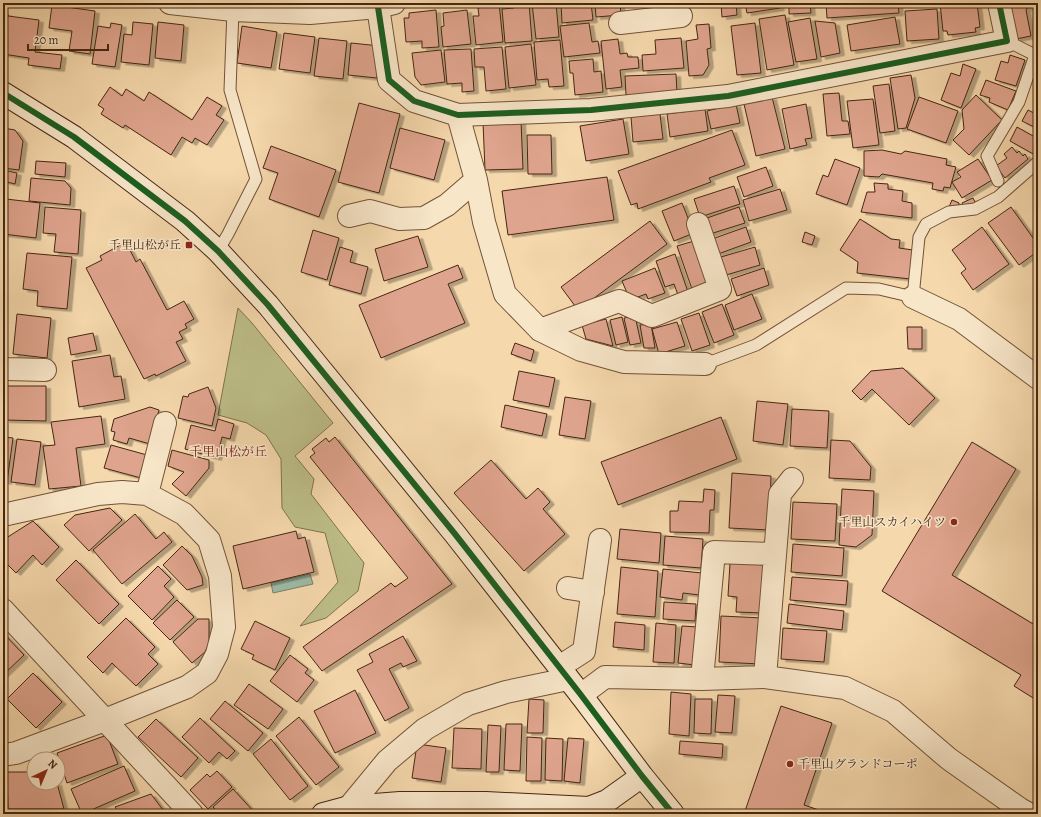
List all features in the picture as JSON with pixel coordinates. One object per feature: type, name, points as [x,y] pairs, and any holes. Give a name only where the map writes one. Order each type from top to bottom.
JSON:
[{"type":"street","points":[[170,3],[232,10],[310,13],[386,5],[389,80],[414,101],[458,115],[591,110],[728,96],[1007,41],[999,3]]},
{"type":"street","points":[[620,23],[644,12],[681,16]]},
{"type":"street","points":[[3,93],[74,137],[185,221],[218,251],[268,305],[455,534],[673,814]]},
{"type":"street","points":[[458,115],[476,180],[484,222],[505,294],[540,330],[581,350],[624,362],[705,364]]},
{"type":"street","points":[[349,216],[370,211],[399,219],[424,218],[447,205],[476,180]]},
{"type":"street","points":[[540,330],[619,301],[652,316],[720,289],[698,224]]},
{"type":"street","points":[[913,297],[959,319],[1038,378]]},
{"type":"street","points":[[3,368],[45,370]]},
{"type":"street","points":[[147,494],[165,423]]},
{"type":"street","points":[[765,678],[780,494],[792,479]]},
{"type":"street","points":[[3,515],[98,494],[122,492],[147,494],[184,514],[209,540],[220,576],[224,627],[218,654],[207,673],[187,687],[105,720],[16,752],[3,754]]},
{"type":"street","points":[[569,681],[584,651],[600,540]]},
{"type":"street","points":[[702,679],[714,552],[776,554]]},
{"type":"street","points":[[568,588],[593,592]]},
{"type":"street","points":[[3,610],[192,814]]},
{"type":"street","points":[[349,807],[387,761],[425,729],[468,704],[506,692],[569,681],[605,678],[765,678],[845,688],[893,711],[949,759],[1029,814]]},
{"type":"street","points":[[323,814],[349,807],[400,803],[486,803],[558,810],[589,808],[607,801],[642,776]]},
{"type":"lane","points":[[218,251],[256,179],[230,90],[232,10]]},
{"type":"lane","points":[[998,181],[987,156],[1018,102],[1035,55],[1007,41]]},
{"type":"lane","points":[[705,364],[756,345],[846,288],[879,289],[913,297],[919,237],[926,224],[949,212],[975,209],[998,197],[1038,162]]},
{"type":"green space","points":[[238,308],[252,323],[333,423],[295,456],[314,479],[311,494],[364,563],[358,591],[326,618],[300,626],[338,582],[325,533],[295,527],[282,508],[281,459],[266,435],[247,423],[218,415]]},
{"type":"shaded area","points":[[310,574],[313,584],[273,593],[271,583]]},
{"type":"building","points":[[485,3],[499,3],[503,42],[476,45],[473,16],[479,16],[478,8],[485,7]]},
{"type":"building","points":[[513,3],[529,3],[532,41],[505,43],[502,9],[514,8]]},
{"type":"building","points":[[532,3],[556,3],[559,37],[536,39]]},
{"type":"building","points":[[561,3],[591,3],[593,20],[562,23]]},
{"type":"building","points":[[595,3],[620,3],[621,15],[596,17]]},
{"type":"building","points":[[651,3],[676,3],[678,13],[659,15],[651,7]]},
{"type":"building","points":[[721,3],[736,3],[737,15],[722,17]]},
{"type":"building","points":[[745,3],[779,3],[780,8],[747,13]]},
{"type":"building","points":[[789,3],[810,3],[811,13],[789,14]]},
{"type":"building","points":[[826,3],[898,3],[899,13],[827,18]]},
{"type":"building","points":[[904,3],[935,3],[904,5]]},
{"type":"building","points":[[940,3],[977,3],[980,27],[975,28],[976,32],[948,35],[947,31],[943,31]]},
{"type":"building","points":[[1009,3],[1031,3],[1026,10],[1031,36],[1016,39]]},
{"type":"building","points":[[52,5],[95,11],[90,54],[69,51],[72,31],[49,28]]},
{"type":"building","points":[[937,9],[939,39],[907,41],[905,11]]},
{"type":"building","points":[[436,10],[439,47],[422,48],[422,41],[406,42],[404,18],[409,18],[409,13]]},
{"type":"building","points":[[467,10],[471,44],[443,47],[441,27],[444,26],[443,13]]},
{"type":"building","points":[[3,13],[8,14],[8,16],[39,20],[35,52],[62,55],[60,69],[28,65],[29,58],[3,54]]},
{"type":"building","points":[[785,15],[794,65],[767,70],[759,19]]},
{"type":"building","points":[[895,17],[900,44],[851,51],[847,25]]},
{"type":"building","points":[[810,18],[817,59],[796,62],[788,22]]},
{"type":"building","points":[[815,21],[835,23],[840,53],[821,57]]},
{"type":"building","points":[[133,22],[153,24],[149,65],[121,62],[124,34],[132,35]]},
{"type":"building","points":[[158,22],[184,25],[181,61],[155,58]]},
{"type":"building","points":[[111,23],[122,25],[115,67],[92,64],[98,26],[110,28]]},
{"type":"building","points":[[589,23],[592,42],[598,41],[600,53],[564,57],[560,26]]},
{"type":"building","points":[[755,23],[761,73],[737,75],[731,26]]},
{"type":"building","points":[[709,24],[711,48],[707,49],[709,65],[703,75],[689,76],[686,41],[698,39],[696,25]]},
{"type":"building","points":[[242,26],[277,32],[271,68],[237,63]]},
{"type":"building","points":[[284,33],[315,37],[310,73],[279,69]]},
{"type":"building","points":[[319,38],[347,41],[343,79],[314,76]]},
{"type":"building","points":[[681,38],[684,68],[643,71],[642,55],[656,54],[655,40]]},
{"type":"building","points":[[618,39],[620,54],[627,53],[628,57],[638,57],[639,68],[620,70],[622,87],[606,89],[601,41]]},
{"type":"building","points":[[560,40],[564,86],[549,87],[548,79],[537,80],[534,42]]},
{"type":"building","points":[[351,43],[380,46],[377,78],[348,75]]},
{"type":"building","points":[[531,44],[536,85],[509,88],[505,47]]},
{"type":"building","points":[[502,47],[506,89],[486,91],[484,67],[475,67],[474,49]]},
{"type":"building","points":[[471,49],[474,91],[462,92],[462,83],[447,84],[444,50]]},
{"type":"building","points":[[441,50],[445,82],[421,85],[415,77],[412,53]]},
{"type":"building","points":[[1010,55],[1025,60],[1016,86],[995,80],[1001,61],[1008,63]]},
{"type":"building","points":[[593,59],[594,72],[601,71],[603,92],[575,95],[573,73],[570,73],[569,61]]},
{"type":"building","points":[[963,64],[976,69],[961,108],[941,100],[951,73],[960,76]]},
{"type":"building","points":[[676,74],[677,93],[626,95],[625,76]]},
{"type":"building","points":[[911,75],[915,98],[906,128],[898,129],[890,78]]},
{"type":"building","points":[[986,80],[1016,91],[1008,110],[989,102],[990,98],[980,95]]},
{"type":"building","points":[[889,84],[895,131],[880,133],[873,86]]},
{"type":"building","points":[[110,87],[122,96],[126,89],[144,101],[149,92],[192,120],[207,97],[222,106],[216,115],[224,120],[207,145],[195,138],[192,143],[182,137],[171,155],[125,125],[123,128],[101,114],[104,109],[98,105]]},
{"type":"building","points":[[839,93],[842,121],[848,121],[850,134],[827,136],[823,94]]},
{"type":"building","points":[[976,95],[1002,120],[969,155],[953,140],[964,129],[962,110]]},
{"type":"building","points":[[772,97],[785,149],[756,156],[744,104]]},
{"type":"building","points":[[919,97],[958,111],[946,143],[907,129]]},
{"type":"building","points":[[873,99],[879,145],[853,148],[847,101]]},
{"type":"building","points":[[359,103],[400,114],[379,193],[338,182]]},
{"type":"building","points":[[736,104],[740,123],[711,129],[707,111]]},
{"type":"building","points":[[806,104],[812,138],[805,139],[807,145],[790,149],[782,109]]},
{"type":"building","points":[[705,109],[708,131],[670,137],[667,114]]},
{"type":"building","points":[[1028,110],[1038,115],[1038,129],[1022,121]]},
{"type":"building","points":[[660,114],[663,139],[633,142],[631,117]]},
{"type":"building","points":[[623,119],[629,154],[586,161],[580,126]]},
{"type":"building","points":[[521,121],[523,169],[485,170],[483,122]]},
{"type":"building","points":[[1017,127],[1033,136],[1036,130],[1038,131],[1038,153],[1035,155],[1010,141]]},
{"type":"building","points":[[3,128],[15,130],[23,141],[19,170],[3,168]]},
{"type":"building","points":[[400,128],[445,140],[434,180],[390,168]]},
{"type":"building","points":[[732,130],[745,165],[709,178],[711,182],[638,209],[637,203],[631,205],[618,171]]},
{"type":"building","points":[[527,135],[551,135],[552,174],[528,174]]},
{"type":"building","points":[[271,146],[336,170],[319,217],[269,199],[278,173],[263,168]]},
{"type":"building","points":[[1012,147],[1017,153],[1019,151],[1023,156],[1025,154],[1028,159],[1005,178],[996,166],[1007,158],[1004,154]]},
{"type":"building","points":[[882,150],[901,154],[905,151],[947,159],[946,165],[956,167],[950,188],[944,187],[943,191],[932,189],[933,183],[882,174],[879,177],[864,176],[864,151]]},
{"type":"building","points":[[835,159],[860,168],[847,205],[816,194],[823,175],[828,177]]},
{"type":"building","points":[[978,159],[992,180],[962,198],[952,182],[961,177],[957,172]]},
{"type":"building","points":[[36,161],[66,163],[65,177],[35,174]]},
{"type":"building","points":[[766,167],[773,186],[744,197],[737,177]]},
{"type":"building","points":[[3,170],[17,173],[15,184],[3,181]]},
{"type":"building","points":[[607,177],[614,220],[508,235],[502,191]]},
{"type":"building","points":[[31,178],[65,181],[71,188],[70,205],[29,201]]},
{"type":"building","points":[[874,183],[888,184],[888,189],[903,191],[902,201],[912,203],[912,218],[861,212],[867,192],[875,192]]},
{"type":"building","points":[[734,186],[740,204],[700,217],[694,199]]},
{"type":"building","points":[[780,189],[787,210],[749,221],[743,200]]},
{"type":"building","points":[[973,198],[976,204],[965,209],[962,203]]},
{"type":"building","points":[[6,199],[40,203],[36,238],[3,234]]},
{"type":"building","points":[[952,200],[959,203],[957,210],[949,207]]},
{"type":"building","points":[[682,203],[694,233],[674,241],[662,211]]},
{"type":"building","points":[[45,207],[81,210],[78,254],[54,252],[56,234],[43,233]]},
{"type":"building","points":[[739,207],[745,223],[710,234],[704,219]]},
{"type":"building","points":[[1011,207],[1038,245],[1038,251],[1019,265],[988,223]]},
{"type":"building","points":[[860,219],[891,239],[900,240],[899,248],[913,250],[910,279],[857,273],[858,262],[840,250]]},
{"type":"building","points":[[650,221],[667,244],[578,310],[561,287]]},
{"type":"building","points":[[746,227],[751,242],[718,254],[712,239]]},
{"type":"building","points":[[982,227],[1009,264],[973,290],[961,273],[966,269],[952,250]]},
{"type":"building","points":[[313,230],[339,238],[327,280],[301,272]]},
{"type":"building","points":[[805,232],[815,236],[812,245],[802,242]]},
{"type":"building","points":[[418,236],[428,267],[384,281],[375,249]]},
{"type":"building","points":[[694,241],[710,286],[693,292],[677,246]]},
{"type":"building","points":[[126,242],[136,262],[140,259],[167,310],[184,301],[194,319],[185,324],[187,328],[179,332],[183,339],[176,342],[186,361],[156,376],[155,374],[144,379],[86,268],[102,260],[100,256]]},
{"type":"building","points":[[340,247],[353,251],[350,262],[368,267],[361,294],[329,285]]},
{"type":"building","points":[[755,247],[760,265],[726,275],[721,257]]},
{"type":"building","points":[[27,253],[72,257],[67,309],[37,306],[38,291],[23,289]]},
{"type":"building","points":[[675,254],[688,292],[678,295],[674,284],[665,287],[656,261]]},
{"type":"building","points":[[458,265],[463,278],[448,284],[465,323],[381,358],[359,305]]},
{"type":"building","points":[[655,268],[665,293],[648,299],[646,294],[630,300],[622,281]]},
{"type":"building","points":[[764,268],[769,285],[737,296],[731,279]]},
{"type":"building","points":[[752,294],[762,319],[734,330],[725,305]]},
{"type":"building","points":[[722,304],[734,335],[714,343],[702,312]]},
{"type":"building","points":[[699,313],[710,345],[692,351],[681,319]]},
{"type":"building","points":[[17,314],[51,318],[47,358],[13,354]]},
{"type":"building","points":[[635,316],[641,343],[630,345],[624,318]]},
{"type":"building","points":[[622,317],[628,342],[616,345],[610,320]]},
{"type":"building","points":[[606,319],[613,346],[586,339],[582,325]]},
{"type":"building","points":[[677,322],[685,346],[659,354],[652,329]]},
{"type":"building","points":[[651,324],[655,348],[644,348],[640,325]]},
{"type":"building","points":[[907,327],[922,327],[922,349],[908,349]]},
{"type":"building","points":[[93,333],[97,350],[71,355],[68,338]]},
{"type":"building","points":[[515,343],[534,350],[531,361],[511,354]]},
{"type":"building","points":[[110,355],[114,377],[121,376],[125,399],[79,407],[72,361]]},
{"type":"building","points":[[903,368],[935,398],[909,425],[872,389],[861,400],[852,391],[871,371]]},
{"type":"building","points":[[519,371],[555,378],[549,407],[513,400]]},
{"type":"building","points":[[5,386],[46,386],[46,421],[5,420]]},
{"type":"building","points":[[208,387],[216,408],[212,426],[178,418],[183,396],[188,397],[189,394]]},
{"type":"building","points":[[565,397],[591,401],[585,439],[559,435]]},
{"type":"building","points":[[757,401],[788,404],[783,445],[753,441]]},
{"type":"building","points":[[505,405],[547,414],[542,436],[501,427]]},
{"type":"building","points":[[150,407],[159,410],[150,444],[129,438],[127,444],[113,440],[115,432],[111,431],[114,419]]},
{"type":"building","points":[[792,409],[829,411],[827,448],[790,446]]},
{"type":"building","points":[[101,416],[105,444],[76,448],[81,486],[49,489],[43,446],[55,445],[51,422]]},
{"type":"building","points":[[721,417],[737,459],[618,505],[601,462]]},
{"type":"building","points":[[218,419],[234,424],[230,439],[222,437],[217,458],[185,449],[191,425],[215,431]]},
{"type":"building","points":[[3,437],[13,438],[7,482],[3,481]]},
{"type":"building","points":[[335,437],[452,584],[322,671],[303,647],[391,583],[395,587],[408,578],[310,457],[315,453],[312,449],[326,438],[329,442]]},
{"type":"building","points":[[17,439],[41,442],[35,485],[11,482]]},
{"type":"building","points":[[831,440],[850,441],[871,467],[870,480],[829,478]]},
{"type":"building","name":"千里山スカイハイツ","points":[[972,442],[1016,469],[952,575],[1038,627],[1038,701],[1014,686],[1021,675],[882,591]]},
{"type":"building","points":[[111,445],[147,455],[141,478],[104,468]]},
{"type":"building","points":[[172,450],[209,460],[209,468],[186,496],[172,484],[184,472],[168,466]]},
{"type":"building","points":[[491,460],[526,499],[538,488],[550,502],[543,509],[565,534],[524,571],[454,493]]},
{"type":"building","points":[[732,473],[771,476],[769,530],[729,528]]},
{"type":"building","points":[[704,489],[715,490],[714,510],[710,510],[709,533],[670,532],[670,511],[678,511],[679,501],[703,502]]},
{"type":"building","points":[[842,489],[874,491],[872,535],[856,547],[839,545]]},
{"type":"building","points":[[793,502],[837,504],[835,541],[791,539]]},
{"type":"building","points":[[110,508],[122,520],[89,551],[64,525],[75,515]]},
{"type":"building","points":[[135,514],[156,539],[164,532],[172,542],[122,584],[93,550]]},
{"type":"building","points":[[33,521],[59,547],[42,565],[33,555],[16,573],[3,560],[3,540]]},
{"type":"building","points":[[620,529],[661,533],[659,563],[617,559]]},
{"type":"building","points":[[296,531],[298,539],[305,537],[314,572],[243,589],[233,546]]},
{"type":"building","points":[[665,536],[703,539],[701,568],[663,565]]},
{"type":"building","points":[[793,544],[844,548],[842,576],[791,572]]},
{"type":"building","points":[[182,546],[192,556],[202,577],[203,585],[187,590],[163,565]]},
{"type":"building","points":[[76,560],[119,604],[99,624],[56,580]]},
{"type":"building","points":[[730,563],[766,565],[763,613],[736,612],[737,597],[728,596]]},
{"type":"building","points":[[158,566],[171,579],[164,586],[174,597],[152,620],[128,596]]},
{"type":"building","points":[[621,567],[658,571],[655,617],[617,614]]},
{"type":"building","points":[[663,569],[702,573],[699,595],[683,593],[682,600],[660,597]]},
{"type":"building","points":[[792,577],[848,581],[846,605],[790,600]]},
{"type":"building","points":[[177,600],[194,617],[170,640],[153,623]]},
{"type":"building","points":[[664,602],[696,604],[695,621],[663,619]]},
{"type":"building","points":[[789,604],[844,611],[842,630],[787,623]]},
{"type":"building","points":[[721,616],[763,618],[761,664],[719,662]]},
{"type":"building","points":[[126,618],[155,647],[148,654],[158,664],[136,686],[112,663],[103,673],[87,657]]},
{"type":"building","points":[[198,619],[209,619],[209,643],[205,652],[192,663],[173,642]]},
{"type":"building","points":[[255,621],[290,638],[275,670],[252,659],[254,655],[241,649]]},
{"type":"building","points":[[615,622],[645,625],[644,650],[613,647]]},
{"type":"building","points":[[656,623],[676,625],[674,663],[653,662]]},
{"type":"building","points":[[682,626],[698,627],[695,665],[678,663]]},
{"type":"building","points":[[783,628],[827,631],[824,662],[781,659]]},
{"type":"building","points":[[3,633],[24,655],[3,675]]},
{"type":"building","points":[[403,636],[417,661],[403,667],[401,663],[389,669],[409,708],[385,721],[357,670],[373,662],[369,654]]},
{"type":"building","points":[[290,655],[308,669],[305,673],[314,680],[297,702],[270,681]]},
{"type":"building","points":[[33,673],[62,702],[36,728],[7,699]]},
{"type":"building","points":[[249,684],[283,709],[268,729],[234,705]]},
{"type":"building","points":[[355,690],[376,733],[335,753],[314,711]]},
{"type":"building","points":[[671,692],[691,694],[689,736],[669,734]]},
{"type":"building","points":[[718,695],[735,696],[732,733],[715,732]]},
{"type":"building","points":[[529,699],[544,700],[543,733],[527,733]]},
{"type":"building","points":[[695,699],[712,699],[711,734],[694,733]]},
{"type":"building","points":[[225,701],[263,733],[248,751],[210,719]]},
{"type":"building","name":"千里山グランドコーポ","points":[[781,706],[832,723],[804,805],[831,814],[744,814]]},
{"type":"building","points":[[299,717],[339,767],[316,785],[276,736]]},
{"type":"building","points":[[200,718],[235,751],[227,759],[219,752],[209,763],[182,737]]},
{"type":"building","points":[[156,719],[198,758],[181,777],[138,737]]},
{"type":"building","points":[[506,724],[522,724],[520,771],[504,770]]},
{"type":"building","points":[[488,725],[501,726],[499,772],[486,772]]},
{"type":"building","points":[[454,728],[482,729],[481,769],[452,768]]},
{"type":"building","points":[[107,735],[118,764],[67,783],[66,751],[63,751]]},
{"type":"building","points":[[527,737],[542,738],[541,781],[526,781]]},
{"type":"building","points":[[546,738],[563,739],[562,781],[545,780]]},
{"type":"building","points":[[568,738],[584,739],[580,783],[564,781]]},
{"type":"building","points":[[271,739],[308,786],[290,800],[253,754]]},
{"type":"building","points":[[680,741],[723,744],[722,758],[679,754]]},
{"type":"building","points":[[417,744],[446,748],[441,782],[412,778]]},
{"type":"building","points":[[124,766],[135,791],[82,814],[71,789]]},
{"type":"building","points":[[217,771],[232,787],[208,809],[190,790],[207,774],[210,777]]},
{"type":"building","points":[[7,772],[26,772],[26,791],[59,791],[64,809],[8,809]]},
{"type":"building","points":[[233,789],[255,813],[254,814],[220,814],[213,807]]},
{"type":"building","points":[[151,794],[166,814],[120,814],[115,807]]},
{"type":"cycle path","points":[[378,7],[389,80],[414,101],[458,115],[591,110],[728,96],[1007,41],[999,3]]},
{"type":"cycle path","points":[[3,93],[74,137],[185,221],[218,251],[268,305],[455,534],[673,814]]},
{"type":"place","name":"千里山松が丘","points":[[189,245]]},
{"type":"place","name":"千里山スカイハイツ","points":[[954,522]]},
{"type":"place","name":"千里山グランドコーポ","points":[[790,764]]},
{"type":"district","name":"千里山松が丘","points":[[228,451]]}]
